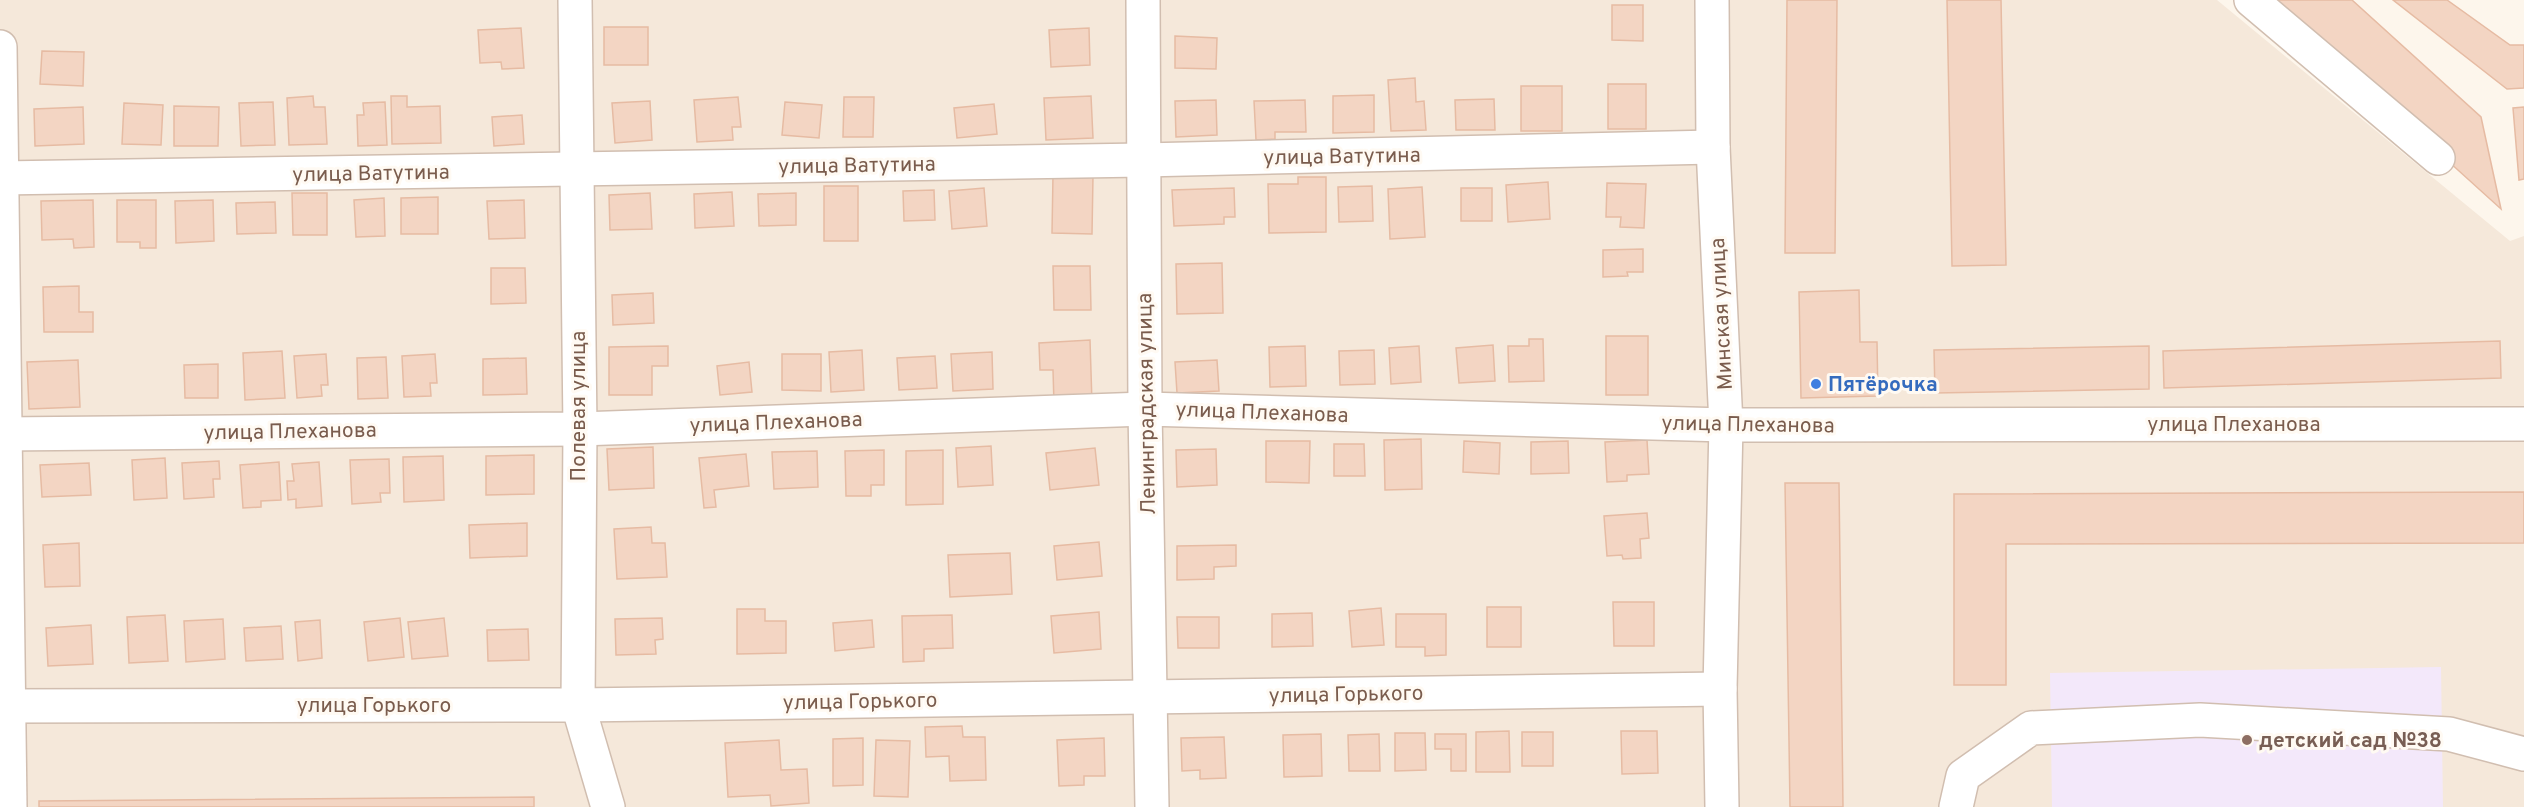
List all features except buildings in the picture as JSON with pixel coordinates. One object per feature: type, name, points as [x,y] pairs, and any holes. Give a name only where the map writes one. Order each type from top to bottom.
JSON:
[{"type":"street","name":"Полевая улица","points":[[575,0],[579,429],[578,705],[608,807]]},
{"type":"street","name":"Ленинградская улица","points":[[1143,0],[1145,409],[1152,807]]},
{"type":"street","name":"Минская улица","points":[[1712,0],[1713,147],[1726,425],[1720,689],[1722,807]]},
{"type":"street","points":[[2251,0],[2438,158]]},
{"type":"street","points":[[0,47],[5,706],[10,807]]},
{"type":"street","name":"улица Ватутина","points":[[1,178],[1143,160],[1713,147]]},
{"type":"street","name":"улица Плеханова","points":[[2,434],[579,429],[1145,409],[1726,425],[2524,424]]},
{"type":"street","name":"улица Горького","points":[[5,706],[578,705],[1720,689]]},
{"type":"street","points":[[1956,807],[1963,776],[2031,728],[2212,720],[2449,734],[2524,754]]},
{"type":"shaded area","points":[[0,0],[2217,0],[2510,241],[2524,236],[2524,807],[0,807]]},
{"type":"shaded area","name":"детский сад №38","points":[[2441,667],[2443,807],[2052,807],[2050,673]]},
{"type":"place","name":"Пятёрочка","points":[[1816,384]]},
{"type":"place","name":"детский сад №38","points":[[2247,740]]}]
